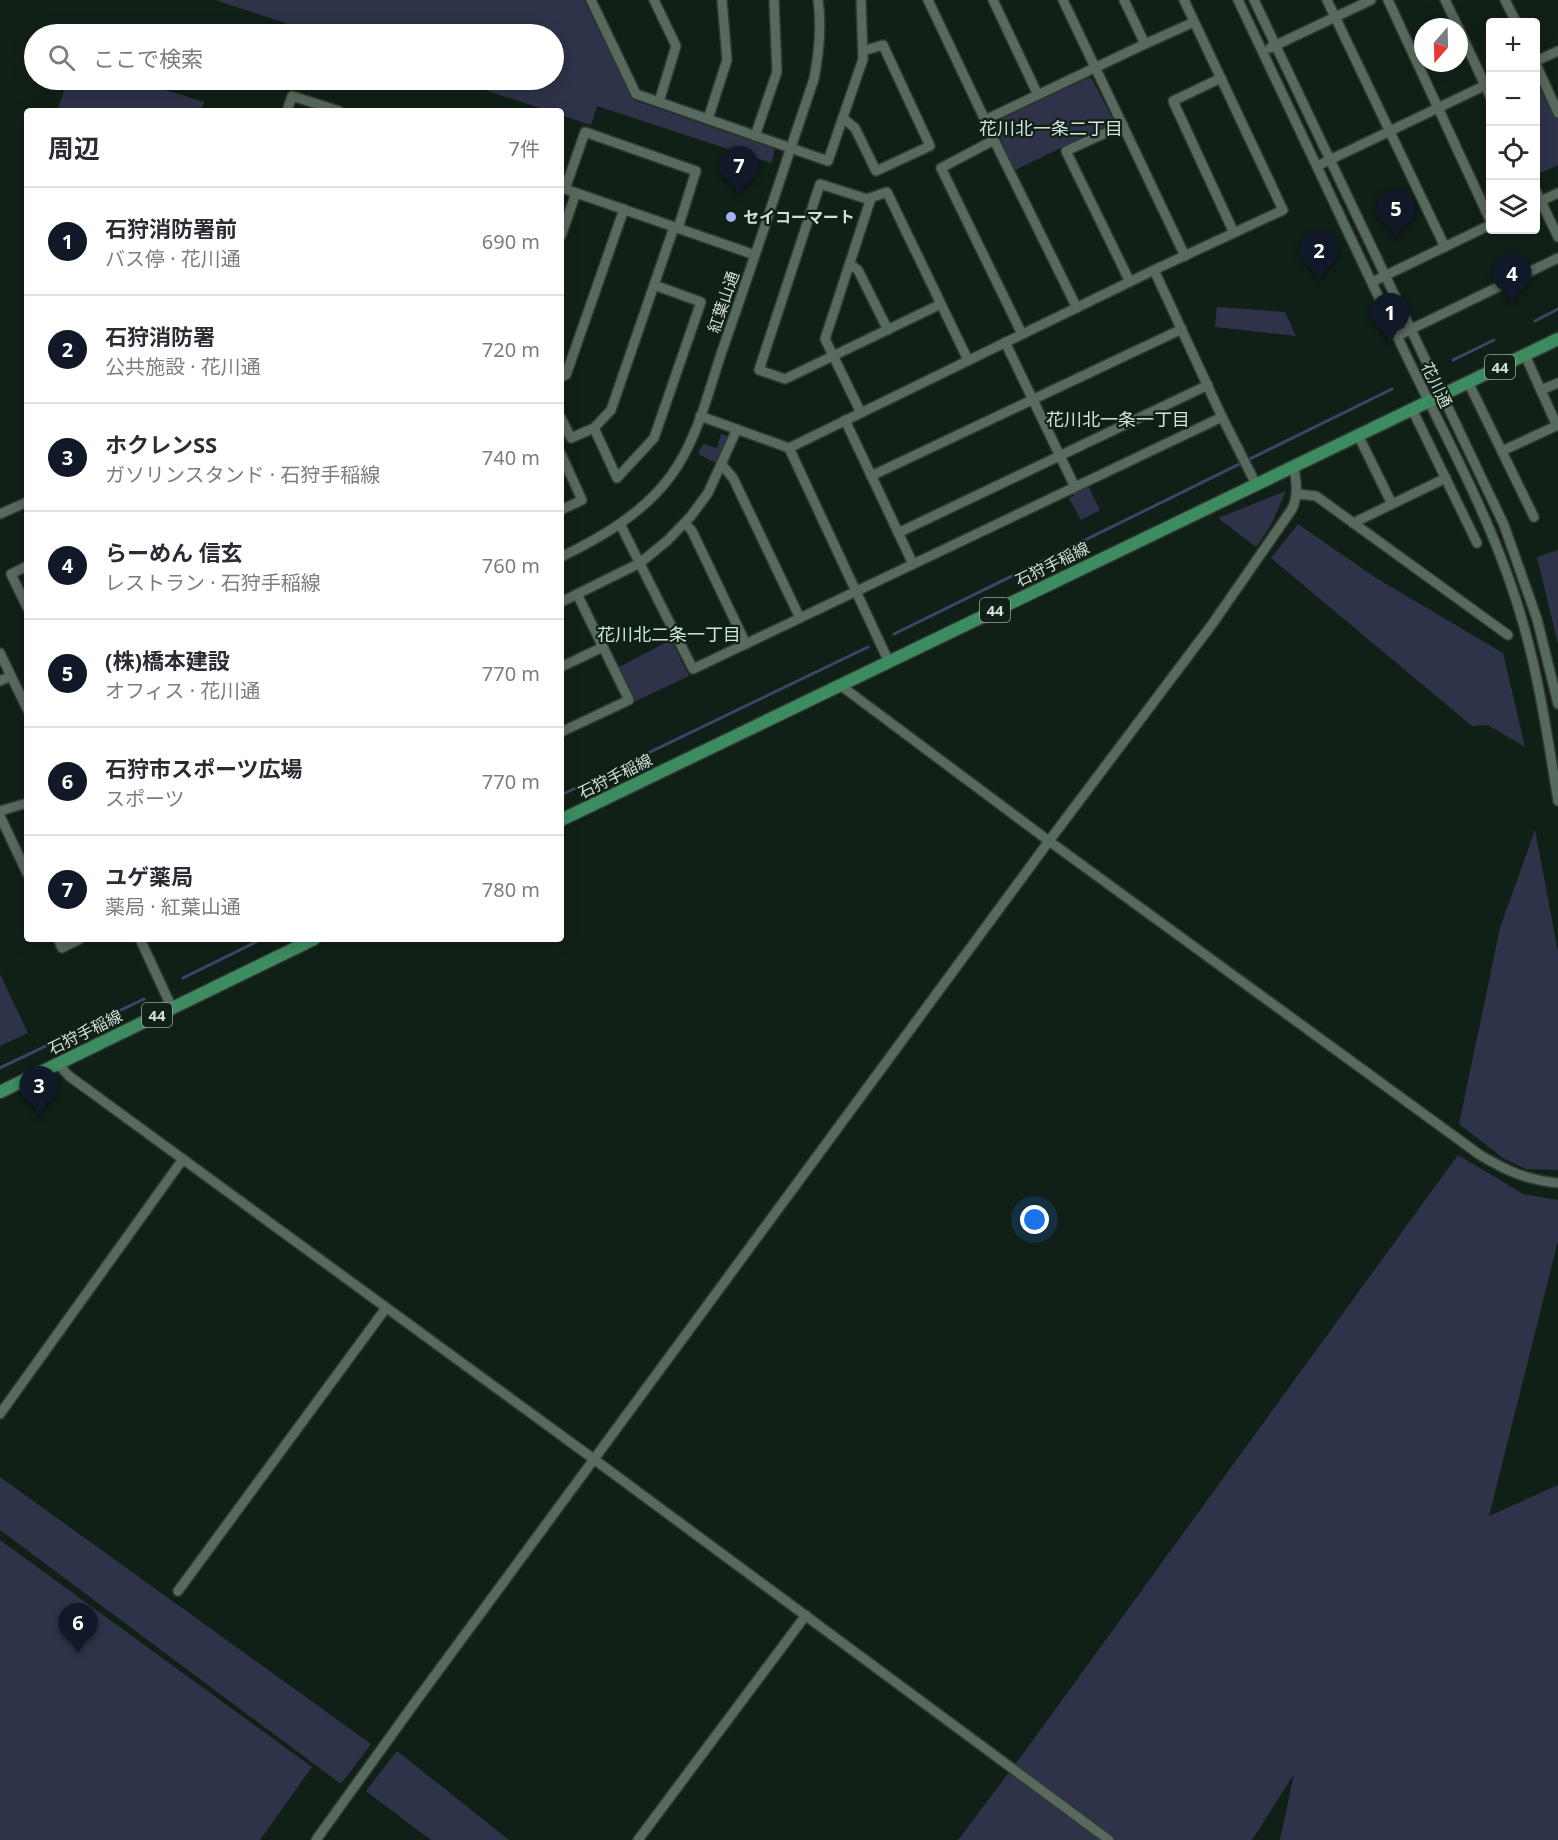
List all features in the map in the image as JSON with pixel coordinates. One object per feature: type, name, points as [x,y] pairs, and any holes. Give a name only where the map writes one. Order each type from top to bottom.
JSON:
[{"type":"main road","name":"石狩手稲線","points":[[564,819],[1558,339]]},
{"type":"main road","name":"石狩手稲線","points":[[0,1092],[308,942]]},
{"type":"street","points":[[591,0],[636,94],[828,162],[863,59],[861,0]]},
{"type":"street","points":[[654,0],[676,46],[659,102]]},
{"type":"street","points":[[708,119],[726,60],[722,0]]},
{"type":"street","points":[[755,136],[777,72],[774,0]]},
{"type":"street","name":"紅葉山通","points":[[564,555],[605,534],[642,508],[671,476],[685,454],[700,416],[814,79],[820,24],[818,0]]},
{"type":"street","points":[[928,0],[985,120],[1194,22]]},
{"type":"street","points":[[993,0],[1038,95]]},
{"type":"street","points":[[1063,0],[1185,256]]},
{"type":"street","points":[[1124,0],[1145,44]]},
{"type":"street","points":[[789,448],[1154,270],[1283,210],[1184,0]]},
{"type":"street","name":"花川通","points":[[1238,0],[1477,500],[1500,553],[1516,599],[1545,720],[1558,801]]},
{"type":"street","name":"花川通","points":[[1254,0],[1504,525],[1537,619],[1558,704]]},
{"type":"street","points":[[1327,0],[1445,247]]},
{"type":"street","points":[[1262,51],[1371,0]]},
{"type":"street","points":[[1388,0],[1486,209]]},
{"type":"street","points":[[1445,0],[1454,18]]},
{"type":"street","points":[[1505,0],[1514,18]]},
{"type":"street","points":[[843,118],[855,128],[876,171],[930,146],[883,45],[863,51]]},
{"type":"street","points":[[1468,45],[1486,80]]},
{"type":"street","points":[[1540,60],[1558,51]]},
{"type":"street","points":[[1540,71],[1558,113]]},
{"type":"street","points":[[1221,78],[1173,101],[1234,233]]},
{"type":"street","points":[[1317,166],[1486,85]]},
{"type":"street","points":[[288,108],[292,96],[330,108]]},
{"type":"street","points":[[1123,125],[1066,152],[1130,282]]},
{"type":"street","points":[[564,185],[585,132],[696,171],[611,410],[594,428],[571,438],[564,424]]},
{"type":"street","points":[[1022,334],[941,168],[994,140],[1077,308]]},
{"type":"street","points":[[941,304],[785,379],[759,370],[820,184],[867,199],[887,192],[941,304],[968,360]]},
{"type":"street","points":[[564,188],[755,255]]},
{"type":"street","points":[[564,227],[576,193]]},
{"type":"street","points":[[1540,201],[1558,193]]},
{"type":"street","points":[[861,412],[825,339],[871,198]]},
{"type":"street","points":[[1540,206],[1558,237]]},
{"type":"street","points":[[564,376],[566,375],[565,362],[624,209]]},
{"type":"street","points":[[1372,282],[1486,227]]},
{"type":"street","points":[[1397,336],[1558,258]]},
{"type":"street","points":[[850,264],[858,270],[888,330]]},
{"type":"street","points":[[1154,270],[1222,417],[1256,484]]},
{"type":"street","points":[[594,428],[617,478],[654,438],[701,302],[654,285]]},
{"type":"street","points":[[871,476],[1182,329]]},
{"type":"street","points":[[1005,342],[1075,487]]},
{"type":"street","points":[[1502,451],[1558,425],[1525,355]]},
{"type":"street","points":[[1468,382],[1534,517]]},
{"type":"street","points":[[1541,390],[1558,383]]},
{"type":"street","points":[[898,533],[1059,454],[1208,385]]},
{"type":"street","points":[[1412,409],[1477,543]]},
{"type":"street","points":[[700,416],[789,448],[890,662]]},
{"type":"street","points":[[620,524],[693,669],[1222,417]]},
{"type":"street","points":[[845,420],[913,564]]},
{"type":"street","points":[[564,601],[640,563],[685,523],[708,493],[737,429]]},
{"type":"street","points":[[1358,435],[1392,504]]},
{"type":"street","points":[[564,461],[582,500],[564,509]]},
{"type":"street","points":[[722,465],[733,478],[800,618]]},
{"type":"street","points":[[316,1840],[1049,841],[1213,623],[1292,509],[1297,494],[1294,467]]},
{"type":"street","points":[[1353,523],[1446,478]]},
{"type":"street","points":[[1297,494],[1316,496],[1508,635]]},
{"type":"street","points":[[0,514],[24,503]]},
{"type":"street","points":[[685,523],[692,531],[746,644]]},
{"type":"street","points":[[24,568],[11,574],[24,602]]},
{"type":"street","points":[[564,731],[629,700],[578,594]]},
{"type":"street","points":[[564,666],[603,647]]},
{"type":"street","points":[[0,653],[24,703]]},
{"type":"street","points":[[0,681],[11,676]]},
{"type":"street","points":[[840,685],[1049,841],[1480,1155],[1499,1167],[1527,1179],[1558,1183]]},
{"type":"street","points":[[0,811],[24,804]]},
{"type":"street","points":[[0,816],[24,867]]},
{"type":"street","points":[[59,942],[62,948],[74,942]]},
{"type":"street","points":[[141,942],[172,1008]]},
{"type":"street","points":[[58,1064],[69,1077],[595,1460],[1109,1840]]},
{"type":"street","points":[[0,1414],[183,1159]]},
{"type":"street","points":[[178,1591],[386,1308]]},
{"type":"street","points":[[638,1840],[806,1615]]},
{"type":"shaded area","points":[[215,0],[584,0],[633,100],[775,149],[771,163],[597,106],[591,125],[564,116],[564,108],[540,108],[485,90],[564,90],[564,24],[288,24]]},
{"type":"shaded area","points":[[1088,78],[1092,79],[1113,120],[1111,124],[1015,170],[993,123]]},
{"type":"shaded area","points":[[1540,80],[1558,115],[1558,165],[1540,173]]},
{"type":"shaded area","points":[[64,90],[165,90],[204,102],[202,108],[58,108]]},
{"type":"shaded area","points":[[1217,307],[1285,312],[1296,336],[1215,327]]},
{"type":"shaded area","points":[[721,434],[729,439],[718,464],[698,454],[703,444],[717,448]]},
{"type":"shaded area","points":[[1088,486],[1100,510],[1081,520],[1069,498],[1074,496],[1073,493]]},
{"type":"shaded area","points":[[1286,491],[1271,525],[1256,547],[1218,518]]},
{"type":"shaded area","points":[[1298,524],[1376,578],[1503,653],[1525,747],[1488,725],[1472,726],[1271,558]]},
{"type":"shaded area","points":[[1558,550],[1558,644],[1537,557]]},
{"type":"shaded area","points":[[671,640],[689,676],[636,701],[619,667]]},
{"type":"shaded area","points":[[1535,830],[1558,952],[1558,1170],[1526,1169],[1503,1158],[1459,1124],[1500,928]]},
{"type":"shaded area","points":[[0,974],[28,1033],[0,1046]]},
{"type":"shaded area","points":[[1458,1155],[1523,1194],[1558,1200],[1558,1241],[1489,1516],[1558,1485],[1558,1840],[1280,1840],[1294,1774],[1252,1840],[958,1840],[1025,1751]]},
{"type":"shaded area","points":[[0,1477],[371,1744],[341,1784],[0,1530]]},
{"type":"shaded area","points":[[0,1540],[312,1767],[260,1840],[0,1840]]},
{"type":"shaded area","points":[[397,1751],[509,1840],[431,1840],[366,1791]]},
{"type":"waterway","points":[[1535,321],[1558,309]]},
{"type":"waterway","points":[[1453,360],[1494,340]]},
{"type":"waterway","points":[[894,634],[1392,389]]},
{"type":"waterway","points":[[564,794],[868,647]]},
{"type":"waterway","points":[[183,978],[256,942]]},
{"type":"waterway","points":[[0,1068],[144,999]]},
{"type":"place","name":"ユゲ薬局","points":[[739,196]]},
{"type":"place","name":"セイコーマート","points":[[731,217]]},
{"type":"place","name":"(株)橋本建設","points":[[1396,239]]},
{"type":"place","name":"石狩消防署","points":[[1319,281]]},
{"type":"place","name":"らーめん 信玄","points":[[1512,304]]},
{"type":"place","name":"石狩消防署前","points":[[1390,343]]},
{"type":"place","name":"ホクレンSS","points":[[39,1116]]},
{"type":"place","name":"石狩市スポーツ広場","points":[[78,1653]]},
{"type":"district","name":"花川北一条二丁目","points":[[1051,128]]},
{"type":"district","name":"花川北一条一丁目","points":[[1118,419]]},
{"type":"district","name":"花川北二条一丁目","points":[[669,634]]}]
